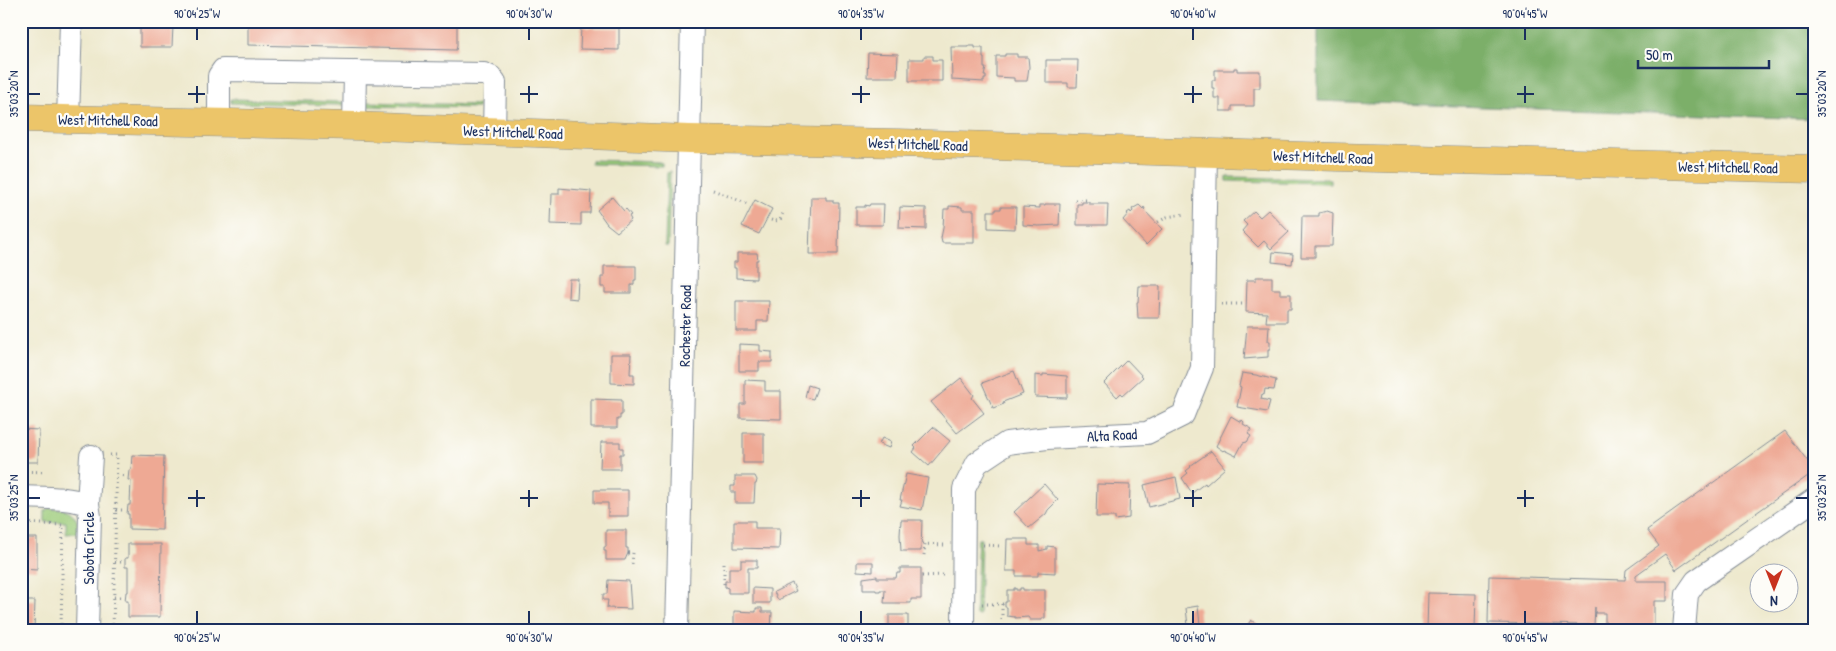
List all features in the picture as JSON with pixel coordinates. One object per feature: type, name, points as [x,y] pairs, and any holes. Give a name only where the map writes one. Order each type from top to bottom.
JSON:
[{"type":"main road","name":"West Mitchell Road","points":[[21,118],[354,126],[689,139],[908,143],[1206,154],[1815,169]]},
{"type":"street","points":[[68,120],[71,21]]},
{"type":"street","name":"Rochester Road","points":[[677,630],[692,21]]},
{"type":"street","points":[[219,122],[219,76],[222,70],[484,74],[491,76],[495,82],[494,132]]},
{"type":"street","points":[[354,126],[356,72]]},
{"type":"street","name":"Alta Road","points":[[963,630],[964,489],[977,463],[1007,443],[1047,438],[1147,433],[1183,415],[1202,368],[1206,154]]},
{"type":"street","points":[[88,504],[98,456]]},
{"type":"street","name":"Sobota Circle","points":[[21,497],[59,498],[77,500],[88,504],[90,517],[87,630]]},
{"type":"street","points":[[1684,630],[1687,594],[1696,581],[1815,499]]},
{"type":"path","points":[[712,190],[748,204]]},
{"type":"path","points":[[1075,200],[1086,200]]},
{"type":"path","points":[[771,220],[780,220],[783,213]]},
{"type":"path","points":[[1158,222],[1167,217],[1187,214]]},
{"type":"path","points":[[1221,304],[1245,304]]},
{"type":"path","points":[[98,456],[117,455],[113,630]]},
{"type":"path","points":[[21,471],[46,472]]},
{"type":"path","points":[[117,475],[126,476]]},
{"type":"path","points":[[116,510],[126,510]]},
{"type":"path","points":[[21,523],[64,525],[61,630]]},
{"type":"path","points":[[924,555],[924,544],[947,545]]},
{"type":"path","points":[[984,545],[1001,546]]},
{"type":"path","points":[[628,554],[633,554],[632,564]]},
{"type":"path","points":[[724,560],[724,584]]},
{"type":"path","points":[[115,562],[124,562]]},
{"type":"path","points":[[922,576],[947,575]]},
{"type":"path","points":[[114,597],[124,597]]},
{"type":"path","points":[[982,604],[1003,604],[1002,622]]},
{"type":"green space","points":[[1318,21],[1815,21],[1815,119],[1318,101]]},
{"type":"green space","points":[[231,99],[343,102],[343,105],[231,103]]},
{"type":"green space","points":[[367,102],[478,105],[478,108],[367,106]]},
{"type":"green space","points":[[591,160],[659,162],[662,163],[662,166],[591,164]]},
{"type":"green space","points":[[670,171],[668,246],[665,246],[667,173]]},
{"type":"green space","points":[[1227,177],[1330,179],[1330,183],[1227,181]]},
{"type":"green space","points":[[49,508],[69,511],[77,521],[77,533],[66,534],[66,522],[45,522],[45,511]]},
{"type":"green space","points":[[978,539],[981,539],[979,615],[976,615],[976,598],[978,598],[976,597],[979,559],[977,558]]},
{"type":"building","points":[[248,21],[457,21],[457,46],[456,50],[248,45]]},
{"type":"building","points":[[140,25],[173,26],[172,47],[140,47]]},
{"type":"building","points":[[583,26],[588,28],[619,28],[619,50],[580,49],[581,27],[583,28]]},
{"type":"building","points":[[969,46],[983,48],[984,68],[986,68],[984,76],[986,76],[986,79],[984,79],[984,82],[952,80],[951,47]]},
{"type":"building","points":[[868,53],[898,54],[897,77],[867,77]]},
{"type":"building","points":[[1005,54],[1017,54],[1017,57],[1028,57],[1027,81],[1014,81],[1014,78],[996,77],[996,56],[1005,56]]},
{"type":"building","points":[[924,56],[933,56],[933,60],[942,60],[942,81],[909,81],[909,59],[924,59]]},
{"type":"building","points":[[1046,60],[1078,60],[1077,87],[1068,87],[1068,83],[1046,83]]},
{"type":"building","points":[[1234,68],[1237,68],[1237,71],[1260,71],[1260,88],[1254,88],[1254,106],[1232,106],[1232,111],[1220,111],[1220,98],[1214,98],[1214,88],[1212,88],[1212,80],[1215,80],[1215,70],[1234,70]]},
{"type":"building","points":[[559,188],[591,191],[590,213],[581,213],[581,225],[550,224],[551,194],[559,194]]},
{"type":"building","points":[[612,197],[624,211],[626,209],[631,215],[629,216],[631,220],[617,232],[607,224],[597,210]]},
{"type":"building","points":[[811,197],[826,197],[826,200],[833,200],[833,203],[839,203],[838,254],[809,254]]},
{"type":"building","points":[[755,200],[772,209],[759,234],[742,226]]},
{"type":"building","points":[[1082,202],[1108,204],[1107,225],[1077,225],[1077,204],[1082,204]]},
{"type":"building","points":[[870,204],[884,204],[883,225],[856,225],[856,207],[865,207],[865,205],[869,206]]},
{"type":"building","points":[[1060,204],[1059,225],[1023,225],[1023,207],[1040,208],[1040,205]]},
{"type":"building","points":[[1139,205],[1143,209],[1144,207],[1144,210],[1162,229],[1146,245],[1123,220],[1127,213],[1130,211],[1131,213],[1132,209]]},
{"type":"building","points":[[949,206],[962,207],[962,210],[974,210],[974,243],[942,243],[944,209],[949,209]]},
{"type":"building","points":[[900,207],[926,208],[926,229],[899,228]]},
{"type":"building","points":[[1001,207],[1016,207],[1015,229],[988,228],[988,211],[996,211],[996,209],[1001,209]]},
{"type":"building","points":[[1268,210],[1289,232],[1271,249],[1264,241],[1258,247],[1242,231],[1247,225],[1243,221],[1254,211],[1260,217]]},
{"type":"building","points":[[1327,211],[1333,213],[1332,246],[1315,246],[1315,257],[1301,257],[1302,216],[1319,216],[1319,213]]},
{"type":"building","points":[[1273,252],[1293,254],[1292,264],[1272,262]]},
{"type":"building","points":[[737,253],[757,253],[756,279],[736,278],[734,262],[737,262]]},
{"type":"building","points":[[604,266],[636,266],[636,280],[634,280],[634,285],[631,285],[631,293],[605,293],[605,287],[601,287],[601,277],[604,277]]},
{"type":"building","points":[[1256,277],[1272,277],[1272,289],[1280,289],[1280,294],[1291,294],[1291,309],[1287,309],[1287,322],[1266,322],[1267,313],[1246,312],[1247,280],[1256,280]]},
{"type":"building","points":[[569,279],[578,279],[577,299],[568,298]]},
{"type":"building","points":[[1139,286],[1160,286],[1159,318],[1138,318]]},
{"type":"building","points":[[736,301],[769,301],[768,321],[757,321],[757,331],[736,331]]},
{"type":"building","points":[[1247,326],[1269,326],[1268,341],[1270,341],[1270,349],[1268,349],[1268,357],[1244,359]]},
{"type":"building","points":[[739,344],[760,345],[760,351],[772,352],[772,362],[759,362],[759,371],[739,371]]},
{"type":"building","points":[[611,354],[631,354],[630,374],[634,374],[634,384],[611,383]]},
{"type":"building","points":[[1127,360],[1143,377],[1123,395],[1121,393],[1117,397],[1104,383]]},
{"type":"building","points":[[1014,371],[1023,394],[993,408],[982,383]]},
{"type":"building","points":[[1242,373],[1276,380],[1274,390],[1265,389],[1264,395],[1262,394],[1261,399],[1270,401],[1267,412],[1237,407]]},
{"type":"building","points":[[1043,374],[1067,376],[1067,398],[1035,397],[1035,375],[1043,376]]},
{"type":"building","points":[[961,378],[974,395],[972,398],[984,413],[957,433],[931,402]]},
{"type":"building","points":[[745,380],[765,381],[765,391],[781,391],[781,419],[740,418],[740,404],[745,404]]},
{"type":"building","points":[[808,385],[817,388],[813,399],[805,397]]},
{"type":"building","points":[[591,399],[622,400],[622,415],[620,415],[620,419],[617,419],[617,428],[591,428]]},
{"type":"building","points":[[1231,416],[1241,422],[1242,420],[1243,424],[1252,429],[1248,434],[1251,436],[1247,442],[1243,443],[1236,456],[1216,446]]},
{"type":"building","points":[[933,427],[950,441],[929,466],[913,452],[916,448],[914,446]]},
{"type":"building","points":[[21,429],[39,430],[38,462],[23,462],[21,464]]},
{"type":"building","points":[[1785,431],[1815,471],[1676,570],[1665,554],[1636,575],[1636,581],[1667,581],[1667,601],[1654,601],[1654,630],[1605,630],[1605,613],[1595,613],[1595,607],[1594,625],[1488,623],[1489,576],[1625,580],[1626,570],[1659,546],[1647,530]]},
{"type":"building","points":[[743,433],[764,433],[764,463],[743,463]]},
{"type":"building","points":[[882,438],[891,442],[889,448],[879,444]]},
{"type":"building","points":[[601,442],[620,442],[623,454],[620,454],[620,469],[600,469]]},
{"type":"building","points":[[1211,451],[1225,468],[1206,485],[1205,483],[1192,493],[1182,478],[1188,473],[1186,471],[1190,466]]},
{"type":"building","points":[[132,455],[164,456],[162,530],[129,529],[129,514],[127,514],[128,505],[130,505],[131,480],[128,480]]},
{"type":"building","points":[[906,474],[928,478],[922,510],[900,506]]},
{"type":"building","points":[[735,476],[755,476],[757,480],[754,503],[735,503],[735,492],[731,492],[731,486],[735,486]]},
{"type":"building","points":[[1176,477],[1180,499],[1149,507],[1144,485]]},
{"type":"building","points":[[1044,484],[1058,500],[1046,514],[1029,528],[1014,512]]},
{"type":"building","points":[[1097,484],[1130,485],[1129,518],[1115,520],[1115,517],[1096,517]]},
{"type":"building","points":[[594,490],[628,490],[628,516],[608,516],[608,503],[594,503]]},
{"type":"building","points":[[901,520],[922,520],[921,551],[901,551]]},
{"type":"building","points":[[734,521],[755,521],[755,528],[780,528],[779,549],[734,548]]},
{"type":"building","points":[[606,530],[626,530],[626,548],[628,548],[628,553],[625,560],[606,560],[604,547],[606,547]]},
{"type":"building","points":[[21,538],[37,538],[37,570],[21,569]]},
{"type":"building","points":[[1007,539],[1028,539],[1028,545],[1039,545],[1039,551],[1047,549],[1047,546],[1055,547],[1055,573],[1038,572],[1038,576],[1016,576],[1016,571],[1006,571]]},
{"type":"building","points":[[128,544],[161,544],[160,617],[128,617],[128,601],[125,601],[126,592],[128,592],[128,567],[125,567],[125,558],[128,558]]},
{"type":"building","points":[[741,560],[757,560],[757,568],[748,568],[748,593],[728,593],[725,581],[729,581],[729,568],[741,568]]},
{"type":"building","points":[[857,562],[873,562],[873,572],[857,571]]},
{"type":"building","points":[[900,568],[921,568],[921,599],[911,599],[911,603],[884,603],[885,590],[863,590],[863,578],[877,576],[877,578],[896,578],[897,573],[900,573]]},
{"type":"building","points":[[608,580],[629,581],[631,609],[607,608],[608,600],[603,600],[603,594],[607,594]]},
{"type":"building","points":[[792,583],[796,591],[778,600],[774,592]]},
{"type":"building","points":[[753,588],[770,589],[770,603],[753,603]]},
{"type":"building","points":[[1014,588],[1016,590],[1023,588],[1023,590],[1045,590],[1045,618],[1042,618],[1042,620],[1030,620],[1028,617],[1015,618],[1007,616],[1005,602],[1007,602],[1007,590],[1014,590]]},
{"type":"building","points":[[1428,593],[1476,594],[1475,630],[1427,630]]},
{"type":"building","points":[[21,601],[35,601],[34,630],[21,630]]},
{"type":"building","points":[[1198,606],[1200,625],[1188,626],[1186,608]]},
{"type":"building","points":[[756,608],[762,608],[762,612],[772,612],[771,630],[732,630],[734,628],[734,611],[756,612]]},
{"type":"building","points":[[889,615],[908,615],[908,630],[889,630]]},
{"type":"building","points":[[1251,620],[1262,628],[1261,630],[1244,630]]}]
